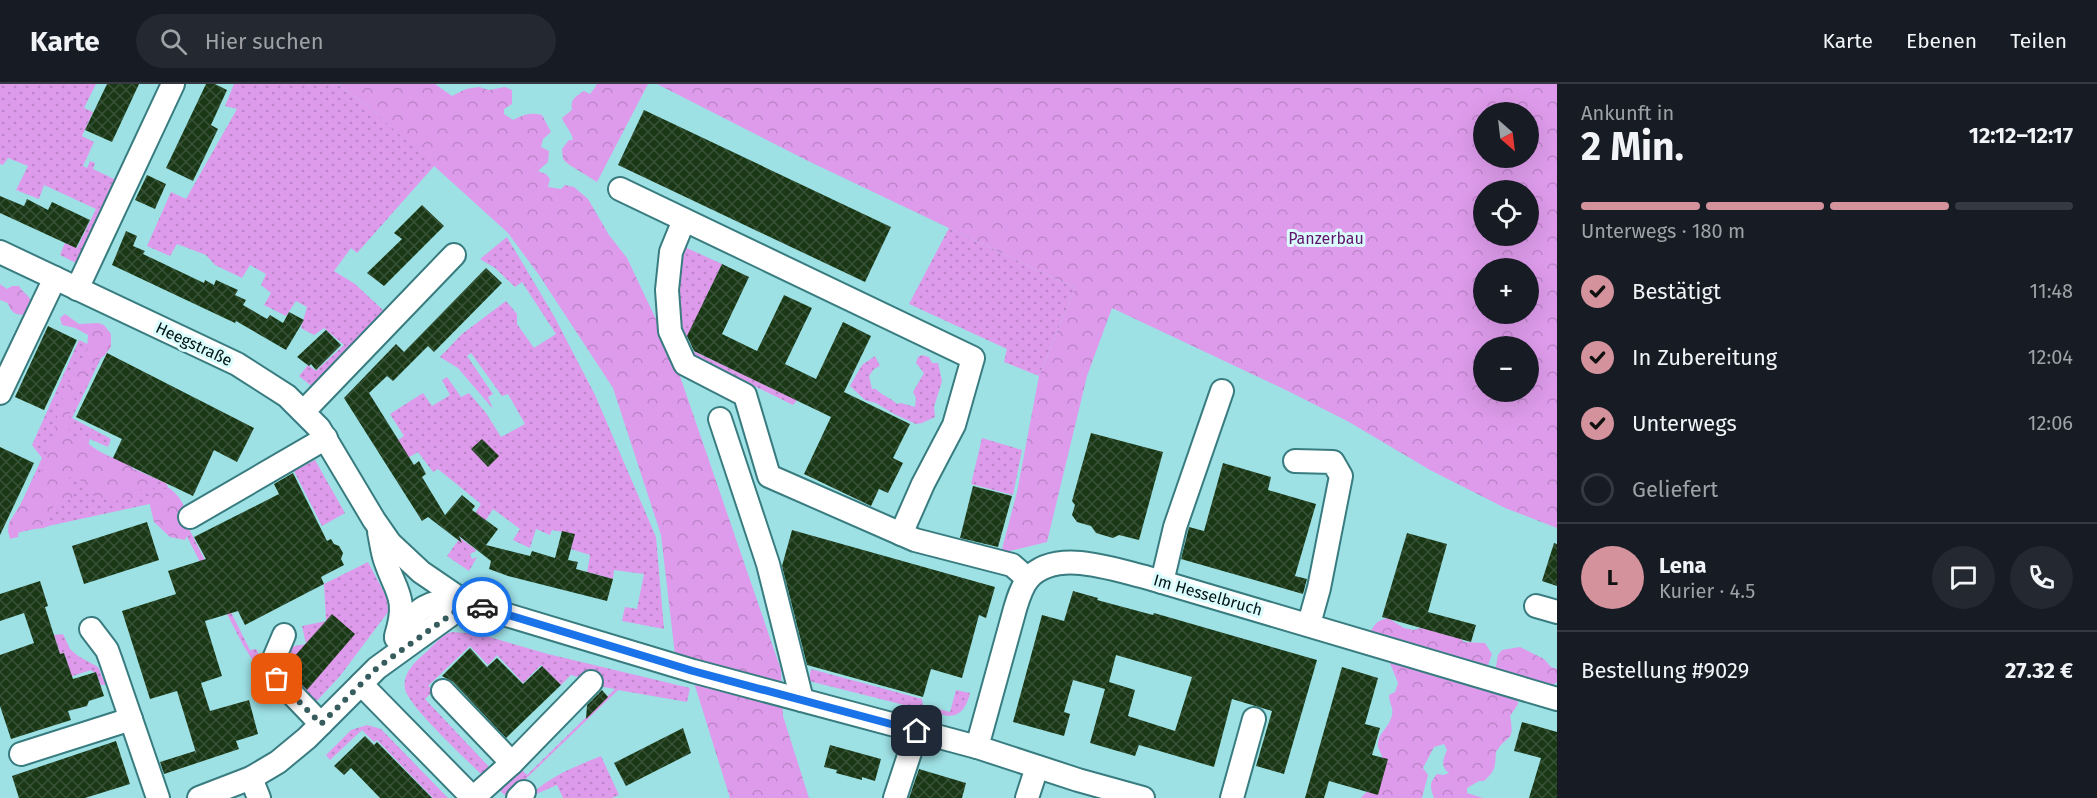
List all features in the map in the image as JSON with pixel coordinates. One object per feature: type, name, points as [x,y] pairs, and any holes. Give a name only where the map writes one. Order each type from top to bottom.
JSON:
[{"type":"street","points":[[77,289],[173,84]]},
{"type":"street","points":[[620,189],[973,358],[954,425],[900,534]]},
{"type":"street","points":[[684,220],[671,252],[667,290],[670,331],[685,364],[745,395],[770,476],[915,540],[1012,565],[1028,579],[1014,609],[977,747]]},
{"type":"street","name":"Heegstraße","points":[[0,252],[249,371],[275,387],[304,411],[326,438],[390,543],[408,561],[441,587],[467,603]]},
{"type":"street","points":[[304,411],[454,255]]},
{"type":"street","points":[[0,393],[55,278]]},
{"type":"street","points":[[1162,582],[1174,527],[1222,391]]},
{"type":"street","points":[[720,418],[768,564],[802,700]]},
{"type":"street","points":[[190,517],[326,438]]},
{"type":"street","points":[[1295,461],[1333,462],[1341,476],[1319,588],[1308,624]]},
{"type":"street","name":"Heegstraße","points":[[377,524],[386,561],[400,597],[400,618],[396,638],[377,668]]},
{"type":"street","name":"Im Hesselbruch","points":[[1028,579],[1045,567],[1070,562],[1125,573],[1308,624],[1557,699]]},
{"type":"street","points":[[396,638],[408,620],[423,607],[442,602],[467,603],[693,671],[977,747],[1143,798]]},
{"type":"street","points":[[199,798],[255,788],[278,762],[321,724],[377,668],[467,603]]},
{"type":"street","points":[[92,629],[107,650],[158,798]]},
{"type":"street","points":[[284,635],[270,668],[273,674],[321,724]]},
{"type":"street","points":[[360,684],[473,798],[512,763],[591,682]]},
{"type":"street","points":[[443,691],[512,763]]},
{"type":"street","points":[[1232,798],[1254,718]]},
{"type":"street","points":[[21,754],[131,719]]},
{"type":"street","points":[[895,798],[917,731]]},
{"type":"street","points":[[1027,798],[1037,767]]},
{"type":"green space","points":[[0,84],[96,84],[84,108],[93,112],[82,136],[94,142],[83,166],[87,168],[90,161],[95,163],[93,169],[114,179],[115,182],[76,263],[60,255],[65,243],[77,248],[96,209],[44,185],[39,199],[16,190],[28,166],[8,158],[3,165],[0,164]]},
{"type":"green space","points":[[234,84],[337,84],[369,107],[435,165],[357,253],[351,248],[334,271],[355,284],[385,312],[314,386],[299,376],[308,365],[316,371],[344,345],[324,328],[314,335],[301,328],[307,307],[296,301],[286,316],[264,305],[271,293],[261,285],[266,274],[250,265],[242,278],[215,265],[206,255],[177,244],[170,256],[147,246],[171,192],[186,199],[237,109],[225,106]]},
{"type":"green space","points":[[337,84],[435,84],[452,96],[466,89],[479,87],[489,90],[505,87],[512,90],[512,104],[504,109],[504,114],[513,120],[527,114],[542,115],[551,132],[543,139],[541,147],[549,151],[548,162],[538,171],[546,174],[550,179],[548,187],[561,189],[565,185],[574,187],[588,199],[609,235],[627,258],[672,353],[781,670],[783,716],[809,798],[730,798],[691,673],[676,663],[661,535],[613,388],[539,275],[508,233],[369,107]]},
{"type":"green space","points":[[596,84],[648,84],[597,182],[568,164],[563,159],[562,149],[569,140],[573,140],[562,118],[572,110],[572,103],[576,97],[584,91],[590,94]]},
{"type":"green space","name":"Panzerbau","points":[[657,84],[1557,84],[1557,528],[1505,508],[1430,470],[1349,422],[1112,308],[1087,376],[1047,542],[1001,553],[1017,492],[1039,376],[1075,288],[806,160]]},
{"type":"green space","points":[[949,228],[1075,288],[1039,376],[1004,362],[1007,349],[909,304]]},
{"type":"green space","points":[[507,237],[554,316],[595,395],[656,537],[664,629],[622,621],[625,607],[637,609],[644,574],[614,570],[613,579],[587,572],[590,555],[571,549],[574,534],[552,530],[550,535],[536,529],[530,548],[513,540],[520,529],[493,509],[482,526],[472,518],[481,504],[438,469],[433,472],[418,452],[399,463],[398,440],[404,436],[390,414],[423,393],[432,406],[450,395],[442,380],[447,377],[461,397],[469,393],[486,413],[501,437],[525,424],[508,394],[502,396],[471,353],[467,356],[493,394],[488,397],[493,409],[458,368],[440,357],[462,334],[506,301],[517,314],[517,324],[534,348],[556,334],[522,282],[515,287],[495,268],[480,259]]},
{"type":"green space","points":[[678,244],[722,264],[683,346],[797,400],[793,405],[675,347]]},
{"type":"green space","points":[[0,284],[7,289],[19,286],[30,299],[31,310],[19,315],[15,313],[8,303],[0,300]]},
{"type":"green space","points":[[65,314],[79,324],[104,325],[111,334],[111,347],[104,356],[88,366],[84,379],[85,384],[74,394],[75,405],[69,415],[73,429],[67,430],[66,433],[85,440],[108,456],[126,461],[134,471],[150,478],[154,491],[169,488],[174,492],[183,504],[188,519],[188,534],[185,540],[170,537],[154,522],[150,496],[146,491],[139,489],[139,495],[135,498],[115,501],[106,497],[95,499],[85,484],[73,477],[69,477],[73,497],[50,509],[49,526],[19,529],[18,537],[10,539],[9,523],[43,468],[54,438],[55,424],[64,394],[87,350],[88,335],[75,328],[62,325],[60,318]]},
{"type":"green space","points":[[79,340],[104,352],[72,418],[111,439],[108,447],[90,439],[87,448],[166,483],[250,650],[256,649],[261,658],[257,667],[243,645],[168,500],[16,533],[12,523],[42,458],[32,445]]},
{"type":"green space","points":[[922,355],[929,357],[932,363],[938,363],[942,381],[934,407],[935,417],[922,423],[916,424],[876,403],[865,400],[850,386],[862,365],[875,356],[880,366],[874,369],[869,376],[872,389],[876,389],[897,404],[915,407],[916,398],[913,392],[924,373],[916,363],[918,357]]},
{"type":"green space","points":[[982,438],[1022,450],[1013,495],[971,484]]},
{"type":"green space","points":[[315,460],[345,513],[322,526],[294,471]]},
{"type":"green space","points":[[460,538],[476,551],[470,554],[472,559],[477,557],[469,571],[447,556]]},
{"type":"green space","points":[[368,562],[387,598],[388,612],[340,676],[315,703],[304,693],[306,690],[283,670],[292,660],[289,647],[306,644],[302,626],[326,621],[324,584]]},
{"type":"green space","points":[[1388,618],[1404,628],[1414,630],[1421,628],[1458,636],[1464,642],[1485,643],[1492,654],[1487,668],[1495,672],[1498,655],[1502,650],[1520,647],[1544,659],[1551,667],[1557,669],[1557,682],[1552,686],[1517,698],[1518,704],[1510,716],[1511,734],[1496,752],[1493,771],[1484,781],[1479,781],[1467,788],[1467,793],[1483,798],[1434,798],[1431,783],[1437,774],[1449,773],[1443,765],[1447,750],[1444,744],[1434,747],[1423,768],[1428,775],[1422,798],[1361,798],[1372,785],[1382,767],[1378,740],[1391,718],[1389,695],[1395,692],[1398,683],[1390,663],[1404,649],[1400,639],[1395,641],[1374,637],[1371,631],[1374,626],[1379,621]]},
{"type":"green space","points":[[452,632],[479,634],[548,654],[690,688],[687,702],[618,690],[507,797],[497,788],[520,768],[527,775],[615,689],[598,686],[597,683],[571,675],[561,685],[541,665],[523,683],[497,655],[488,665],[470,646],[428,686],[434,690],[425,699],[491,769],[485,778],[428,721],[405,689],[405,678],[413,665],[441,638]]},
{"type":"green space","points":[[63,634],[70,649],[98,667],[106,685],[101,685],[97,675],[91,670],[0,700],[0,685],[68,664],[64,653],[60,654],[54,635]]},
{"type":"green space","points":[[811,669],[922,699],[923,705],[950,712],[956,690],[970,693],[963,709],[953,716],[948,716],[809,681]]},
{"type":"green space","points":[[367,725],[381,729],[448,798],[433,798],[377,740],[374,742],[362,730],[330,760],[326,755],[351,730]]},
{"type":"green space","points":[[601,756],[619,795],[612,798],[563,798],[557,785],[527,798],[553,778]]},
{"type":"building","points":[[107,84],[139,84],[112,142],[85,130]]},
{"type":"building","points":[[206,84],[215,84],[227,90],[211,125],[218,129],[193,181],[166,168]]},
{"type":"building","points":[[644,110],[891,227],[865,282],[618,165]]},
{"type":"building","points":[[147,175],[166,184],[155,209],[135,200]]},
{"type":"building","points":[[0,196],[24,206],[27,199],[48,210],[52,202],[90,220],[76,248],[0,213]]},
{"type":"building","points":[[422,205],[444,226],[384,286],[367,273],[402,239],[394,233]]},
{"type":"building","points":[[126,231],[137,236],[133,246],[145,251],[143,254],[204,283],[205,280],[214,285],[216,280],[238,290],[235,295],[246,300],[243,305],[267,319],[270,315],[283,323],[289,312],[304,320],[286,350],[236,321],[235,323],[112,265]]},
{"type":"building","points":[[722,264],[749,277],[722,334],[757,351],[784,295],[812,308],[785,364],[816,379],[843,322],[871,336],[844,392],[910,424],[893,458],[903,463],[888,493],[879,489],[871,506],[804,474],[831,417],[694,351],[687,336]]},
{"type":"building","points":[[486,268],[502,283],[434,352],[428,346],[393,381],[387,376],[369,393],[414,465],[419,461],[426,474],[422,477],[445,515],[462,495],[475,506],[472,510],[498,529],[486,545],[530,556],[532,551],[555,558],[562,531],[575,534],[568,560],[578,562],[576,569],[613,579],[607,601],[489,569],[491,561],[459,536],[462,543],[428,517],[422,521],[344,398],[396,344],[404,352]]},
{"type":"building","points":[[48,326],[77,340],[44,410],[15,397]]},
{"type":"building","points":[[326,330],[341,345],[316,370],[311,364],[309,366],[297,357]]},
{"type":"building","points":[[107,353],[254,428],[237,462],[214,450],[193,496],[113,458],[122,439],[76,417]]},
{"type":"building","points":[[1091,433],[1163,452],[1139,540],[1119,535],[1113,538],[1096,533],[1091,526],[1077,522],[1072,515],[1075,505],[1072,501]]},
{"type":"building","points":[[482,439],[499,456],[488,467],[471,449]]},
{"type":"building","points":[[0,447],[34,463],[0,535]]},
{"type":"building","points":[[1223,463],[1271,477],[1268,490],[1316,504],[1295,576],[1307,579],[1303,594],[1181,559],[1189,527],[1204,531]]},
{"type":"building","points":[[293,473],[327,541],[331,539],[343,553],[341,559],[344,565],[321,577],[324,584],[245,625],[238,611],[205,621],[222,676],[201,683],[210,711],[249,700],[258,734],[236,741],[239,749],[164,774],[160,762],[195,751],[197,756],[177,691],[150,699],[122,611],[176,594],[168,571],[206,559],[194,537],[279,494],[274,484]]},
{"type":"building","points":[[973,486],[1012,496],[998,547],[960,538]]},
{"type":"building","points":[[147,522],[159,560],[84,584],[72,546]]},
{"type":"building","points":[[792,530],[995,587],[986,618],[979,615],[962,678],[931,669],[923,697],[807,665],[782,566]]},
{"type":"building","points":[[1407,533],[1447,544],[1428,612],[1476,625],[1471,642],[1382,617]]},
{"type":"building","points":[[1554,543],[1557,544],[1557,586],[1542,581]]},
{"type":"building","points":[[40,581],[48,606],[45,607],[60,654],[64,653],[73,679],[96,672],[104,696],[89,701],[87,706],[68,711],[71,720],[11,739],[0,706],[0,655],[34,643],[24,613],[0,621],[0,594]]},
{"type":"building","points":[[1073,591],[1098,598],[1097,600],[1153,615],[1154,613],[1317,660],[1284,774],[1256,766],[1272,711],[1232,699],[1214,767],[1139,745],[1135,756],[1090,743],[1105,689],[1073,680],[1064,712],[1070,714],[1064,736],[1013,722],[1042,615],[1064,621]],"holes":[[[1116,655],[1192,677],[1175,731],[1128,716],[1135,690],[1109,682]]]},
{"type":"building","points":[[332,614],[355,634],[307,690],[285,667]]},
{"type":"building","points":[[470,648],[487,667],[497,658],[523,684],[542,666],[561,685],[506,738],[453,682],[442,676]]},
{"type":"building","points":[[1342,667],[1378,678],[1365,724],[1380,728],[1372,755],[1388,759],[1378,795],[1329,781],[1324,798],[1305,798]]},
{"type":"building","points":[[602,690],[608,697],[586,719],[587,705]]},
{"type":"building","points":[[1522,722],[1557,732],[1557,798],[1529,798],[1541,758],[1514,751]]},
{"type":"building","points":[[683,728],[691,753],[626,786],[614,763]]},
{"type":"building","points":[[365,736],[374,745],[377,742],[432,798],[380,798],[351,768],[344,775],[334,766]]},
{"type":"building","points":[[116,741],[130,784],[85,798],[19,798],[12,776]]},
{"type":"building","points":[[830,745],[881,759],[875,781],[836,773],[837,770],[824,767]]},
{"type":"building","points":[[919,769],[966,783],[962,798],[909,798]]},
{"type":"way so far","points":[[277,679],[321,724],[377,668],[451,614],[467,603],[482,607]]},
{"type":"route","points":[[482,607],[693,671],[917,731]]}]
